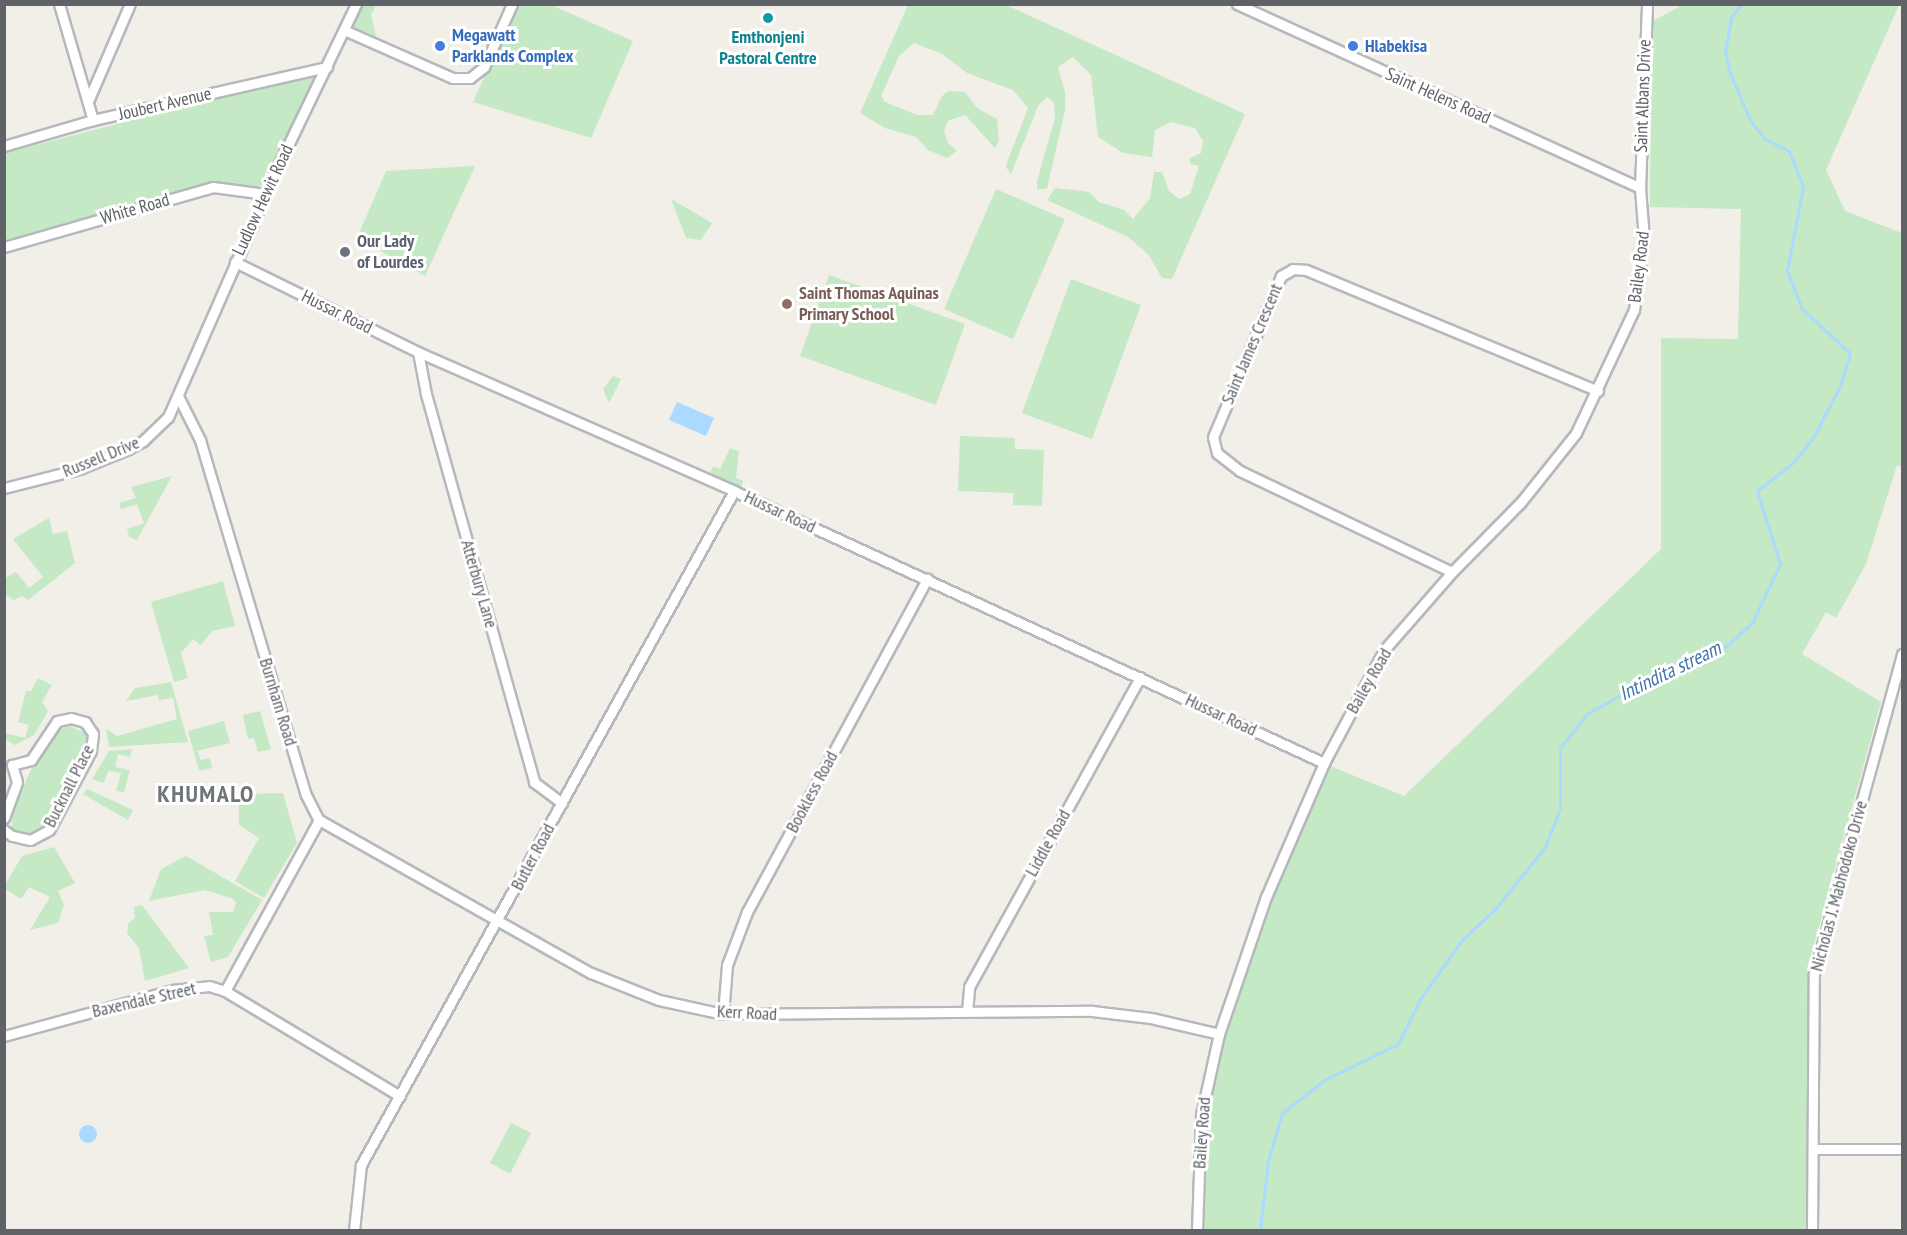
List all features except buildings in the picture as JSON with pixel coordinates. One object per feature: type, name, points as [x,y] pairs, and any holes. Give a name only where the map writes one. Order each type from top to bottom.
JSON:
[{"type":"street","points":[[59,4],[89,99],[93,120]]},
{"type":"street","points":[[89,99],[130,4]]},
{"type":"street","name":"Ludlow Hewit Road","points":[[179,398],[235,262],[356,4]]},
{"type":"street","points":[[344,30],[453,78],[470,78],[484,67],[512,4]]},
{"type":"street","name":"Saint Helens Road","points":[[1237,4],[1640,188]]},
{"type":"street","name":"Saint Albans Drive","points":[[1640,188],[1647,4]]},
{"type":"street","name":"Joubert Avenue","points":[[4,146],[93,120],[327,67]]},
{"type":"street","name":"White Road","points":[[4,247],[213,187],[266,194]]},
{"type":"street","name":"Bailey Road","points":[[1197,1230],[1201,1115],[1219,1034],[1266,897],[1324,763],[1384,650],[1452,572],[1499,527],[1557,459],[1598,391],[1634,310],[1644,239],[1640,188]]},
{"type":"street","name":"Hussar Road","points":[[235,262],[418,352],[734,491],[1324,763]]},
{"type":"street","name":"Saint James Crescent","points":[[1452,572],[1240,471],[1217,453],[1213,437],[1281,276],[1293,269],[1306,270],[1598,391]]},
{"type":"street","name":"Atterbury Lane","points":[[418,352],[426,394],[534,782],[562,803]]},
{"type":"street","name":"Russell Drive","points":[[4,488],[79,469],[143,441],[168,417],[179,398]]},
{"type":"street","name":"Burnham Road","points":[[179,398],[200,440],[306,795],[319,820]]},
{"type":"street","name":"Butler Road","points":[[354,1230],[361,1165],[499,921],[734,491]]},
{"type":"street","name":"Bookless Road","points":[[723,1014],[727,965],[747,912],[927,579]]},
{"type":"street","name":"Nicholas J. Mabhodoko Drive","points":[[1812,1230],[1815,1149],[1814,975],[1902,654]]},
{"type":"street","name":"Liddle Road","points":[[967,1012],[969,987],[1140,677]]},
{"type":"street","name":"Bucknall Place","points":[[4,818],[17,782],[8,763],[31,760],[57,721],[71,718],[91,728],[91,751],[49,830],[30,840],[12,836],[4,830]]},
{"type":"street","points":[[225,991],[319,820]]},
{"type":"street","name":"Kerr Road","points":[[319,820],[499,921],[621,986],[659,1000],[723,1014],[1120,1012],[1219,1034]]},
{"type":"street","name":"Baxendale Street","points":[[4,1036],[182,988],[208,986],[225,991],[400,1096]]},
{"type":"street","points":[[1815,1149],[1902,1149]]},
{"type":"green space","points":[[361,5],[376,5],[371,15],[376,36],[351,26]]},
{"type":"green space","points":[[516,5],[551,5],[633,41],[591,138],[473,102]]},
{"type":"green space","points":[[908,5],[1006,5],[1245,114],[1172,279],[1162,278],[1149,255],[1128,237],[1047,200],[1055,188],[1089,192],[1099,202],[1124,210],[1133,219],[1150,198],[1154,172],[1162,172],[1169,191],[1179,199],[1190,194],[1199,166],[1191,164],[1189,159],[1201,153],[1203,141],[1195,128],[1171,122],[1155,130],[1152,157],[1123,153],[1098,137],[1091,75],[1073,57],[1058,67],[1065,92],[1065,110],[1047,189],[1037,189],[1037,181],[1055,118],[1054,103],[1047,97],[1038,106],[1011,174],[1006,167],[1028,108],[1013,90],[967,73],[942,54],[914,43],[899,56],[881,96],[885,102],[917,115],[933,115],[942,96],[949,91],[965,92],[977,108],[997,119],[999,141],[995,148],[965,115],[948,121],[944,131],[948,143],[957,151],[947,158],[928,150],[916,137],[885,128],[860,113]]},
{"type":"green space","points":[[1682,5],[1899,5],[1826,170],[1845,211],[1902,233],[1902,467],[1897,465],[1866,564],[1836,618],[1826,612],[1802,654],[1881,702],[1809,963],[1806,1230],[1204,1230],[1204,1145],[1222,1040],[1266,910],[1330,766],[1404,796],[1661,549],[1661,338],[1738,339],[1741,209],[1650,207],[1651,22]]},
{"type":"green space","points":[[322,71],[262,185],[255,189],[215,184],[5,244],[5,153]]},
{"type":"green space","points":[[475,166],[425,276],[361,240],[364,233],[360,231],[386,171]]},
{"type":"green space","points":[[996,189],[1065,219],[1013,339],[944,309]]},
{"type":"green space","points":[[671,199],[712,223],[701,240],[686,238]]},
{"type":"green space","points":[[829,275],[965,324],[936,405],[800,356]]},
{"type":"green space","points":[[1071,279],[1141,305],[1092,439],[1022,413]]},
{"type":"green space","points":[[613,376],[621,379],[609,403],[603,389]]},
{"type":"green space","points":[[960,436],[1015,438],[1015,449],[1044,450],[1042,506],[1013,505],[1013,493],[958,491]]},
{"type":"green space","points":[[730,448],[739,451],[736,478],[743,481],[740,491],[709,477],[713,466],[720,469]]},
{"type":"green space","points":[[172,476],[137,540],[129,537],[127,529],[144,523],[137,504],[121,509],[119,503],[136,498],[131,487]]},
{"type":"green space","points":[[49,518],[53,534],[67,531],[75,563],[28,600],[22,596],[14,600],[5,594],[5,578],[16,572],[29,588],[43,577],[13,539]]},
{"type":"green space","points":[[223,581],[235,626],[212,631],[201,645],[193,639],[181,653],[188,678],[174,682],[151,602]]},
{"type":"green space","points":[[38,678],[52,685],[42,702],[48,711],[34,735],[15,745],[5,739],[5,733],[25,738],[29,725],[18,722],[26,691],[31,691]]},
{"type":"green space","points":[[171,682],[188,742],[109,747],[106,729],[117,736],[177,719],[173,698],[159,700],[158,695],[126,701],[135,688]]},
{"type":"green space","points":[[260,711],[271,749],[258,752],[254,738],[248,739],[243,715]]},
{"type":"green space","points":[[224,721],[230,743],[197,751],[201,760],[210,758],[212,768],[199,771],[188,731]]},
{"type":"green space","points":[[70,726],[87,734],[86,754],[45,828],[31,836],[22,834],[12,828],[12,812],[34,763],[56,730]]},
{"type":"green space","points":[[132,749],[130,757],[118,754],[115,767],[130,770],[124,792],[116,791],[121,773],[109,771],[103,783],[92,779],[109,751]]},
{"type":"green space","points":[[87,789],[133,810],[128,820],[83,794]]},
{"type":"green space","points":[[283,793],[297,843],[264,898],[235,881],[259,838],[239,825],[239,794]]},
{"type":"green space","points":[[54,847],[75,883],[58,891],[64,905],[58,923],[30,930],[50,897],[29,887],[21,899],[5,889],[5,885],[22,856]]},
{"type":"green space","points":[[186,856],[262,900],[228,957],[211,962],[204,936],[213,935],[209,912],[233,912],[236,903],[233,899],[205,890],[149,901],[161,869]]},
{"type":"green space","points":[[142,905],[189,968],[145,981],[139,948],[127,933],[128,924],[135,918],[134,907]]},
{"type":"green space","points":[[511,1123],[531,1133],[510,1174],[490,1163]]},
{"type":"water","points":[[677,402],[714,418],[706,436],[669,420]]},
{"type":"water","points":[[84,1125],[92,1125],[97,1130],[95,1141],[84,1143],[79,1138],[79,1130]]},
{"type":"waterway","name":"Intindita stream","points":[[1260,1230],[1268,1161],[1282,1113],[1326,1079],[1398,1044],[1419,1001],[1461,941],[1496,908],[1545,847],[1560,809],[1560,748],[1587,714],[1655,675],[1718,653],[1752,623],[1780,564],[1757,491],[1795,461],[1815,434],[1840,386],[1850,353],[1802,309],[1787,271],[1803,186],[1789,151],[1765,139],[1751,122],[1730,73],[1725,52],[1731,17],[1742,4]]},
{"type":"place","name":"Emthonjeni Pastoral Centre","points":[[768,18]]},
{"type":"place","name":"Megawatt Parklands Complex","points":[[440,46]]},
{"type":"place","name":"Hlabekisa","points":[[1353,46]]},
{"type":"place","name":"Our Lady of Lourdes","points":[[345,252]]},
{"type":"place","name":"Saint Thomas Aquinas Primary School","points":[[787,304]]},
{"type":"district","name":"KHUMALO","points":[[206,794]]}]
